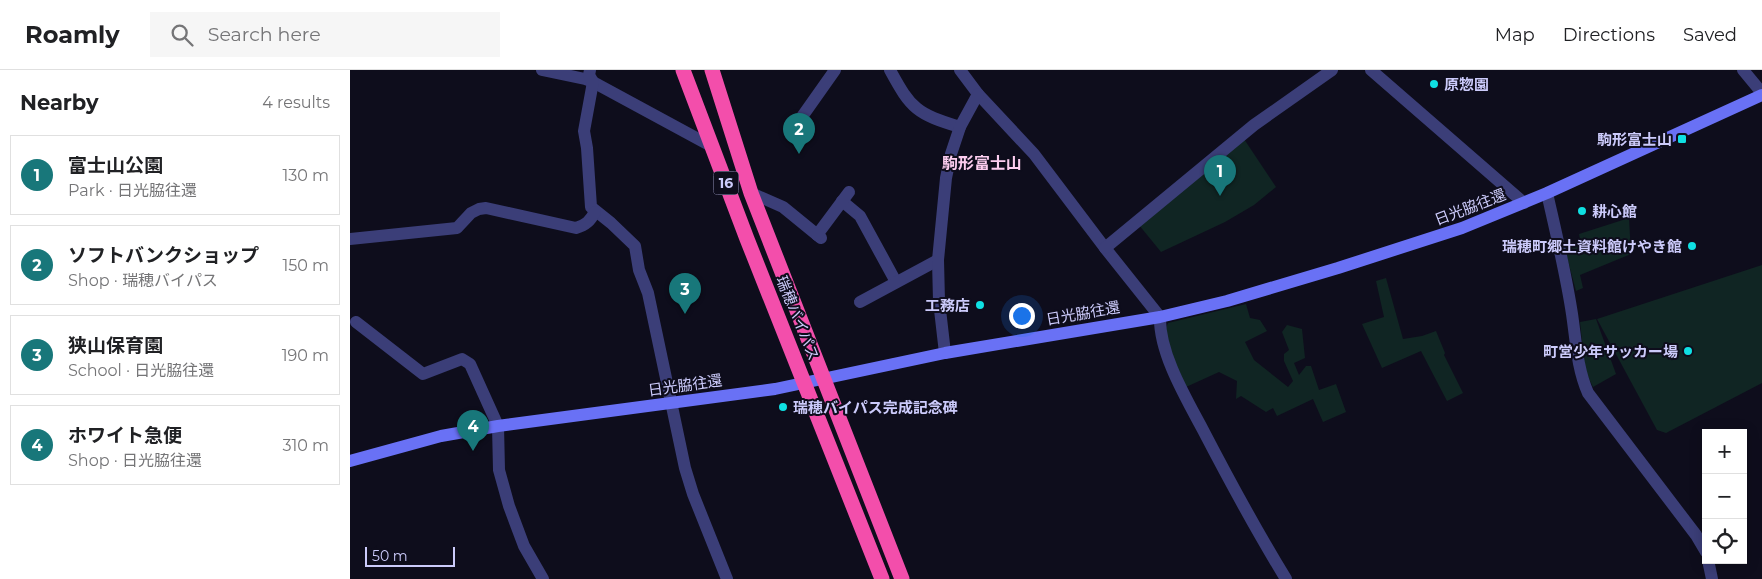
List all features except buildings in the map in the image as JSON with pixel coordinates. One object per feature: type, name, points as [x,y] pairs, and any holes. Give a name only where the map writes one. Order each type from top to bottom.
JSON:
[{"type":"highway","name":"瑞穂バイパス","points":[[683,70],[747,239],[806,383],[882,579]]},
{"type":"highway","name":"瑞穂バイパス","points":[[712,70],[752,193],[902,579]]},
{"type":"street","points":[[542,70],[584,79],[591,76]]},
{"type":"street","points":[[799,120],[835,70]]},
{"type":"street","points":[[890,70],[903,94],[916,108],[932,118],[960,127]]},
{"type":"street","points":[[960,70],[978,94],[1034,154],[1160,317],[1166,348],[1179,383],[1222,467],[1286,579]]},
{"type":"street","points":[[1105,248],[1254,125],[1332,70]]},
{"type":"street","points":[[1371,70],[1524,203]]},
{"type":"street","points":[[1743,70],[1762,94]]},
{"type":"street","points":[[591,76],[713,147]]},
{"type":"street","points":[[591,76],[584,131],[588,148],[591,207],[611,223],[634,246],[639,270],[648,293],[693,494],[727,579]]},
{"type":"street","points":[[944,353],[938,301],[938,260],[946,178],[951,154],[960,127],[978,94]]},
{"type":"street","name":"日光脇往還","points":[[350,461],[441,436],[498,426],[806,383],[944,353],[1160,317],[1227,301],[1440,236],[1547,193],[1762,94]]},
{"type":"street","points":[[752,193],[782,207],[819,236],[845,196],[860,216],[896,282]]},
{"type":"street","points":[[1547,193],[1570,305],[1577,356],[1585,386],[1702,545]]},
{"type":"street","points":[[350,239],[457,228],[471,213],[478,209],[486,208],[576,228],[590,221],[595,212]]},
{"type":"street","points":[[860,302],[938,260]]},
{"type":"street","points":[[356,322],[422,374],[462,359],[470,364],[498,426],[500,470],[509,506],[524,546],[543,579]]},
{"type":"street","points":[[1709,564],[1712,579]]},
{"type":"green space","points":[[1244,139],[1276,187],[1254,205],[1225,222],[1161,252],[1139,225]]},
{"type":"green space","points":[[1629,218],[1631,254],[1580,275],[1583,288],[1576,291],[1564,246],[1580,240],[1579,234]]},
{"type":"green space","name":"町営少年サッカー場","points":[[1762,265],[1762,383],[1666,433],[1657,430],[1597,319]]},
{"type":"green space","points":[[1386,278],[1403,339],[1422,336],[1436,331],[1445,353],[1444,355],[1463,393],[1447,401],[1421,351],[1382,368],[1362,324],[1384,317],[1376,281]]},
{"type":"green space","points":[[1246,304],[1250,318],[1260,320],[1267,331],[1245,342],[1254,360],[1288,387],[1293,381],[1284,361],[1284,354],[1289,350],[1282,332],[1287,325],[1302,329],[1305,358],[1294,363],[1299,375],[1306,366],[1311,366],[1319,390],[1336,384],[1346,412],[1323,422],[1313,399],[1277,416],[1273,408],[1266,412],[1241,396],[1236,399],[1237,381],[1219,372],[1186,387],[1175,363],[1165,330],[1168,323]]},
{"type":"green space","points":[[1596,319],[1616,374],[1593,387],[1585,370],[1580,322]]},
{"type":"place","name":"原惣園","points":[[1434,84]]},
{"type":"place","name":"駒形富士山","points":[[1682,139]]},
{"type":"place","name":"ソフトバンクショップ","points":[[799,154]]},
{"type":"place","name":"富士山公園","points":[[1220,196]]},
{"type":"place","name":"耕心館","points":[[1582,211]]},
{"type":"place","name":"瑞穂町郷土資料館けやき館","points":[[1692,246]]},
{"type":"place","name":"工務店","points":[[980,305]]},
{"type":"place","name":"狭山保育園","points":[[685,314]]},
{"type":"place","name":"町営少年サッカー場","points":[[1688,351]]},
{"type":"place","name":"瑞穂バイパス完成記念碑","points":[[783,407]]},
{"type":"place","name":"ホワイト急便","points":[[473,451]]},
{"type":"district","name":"駒形富士山","points":[[982,163]]}]
